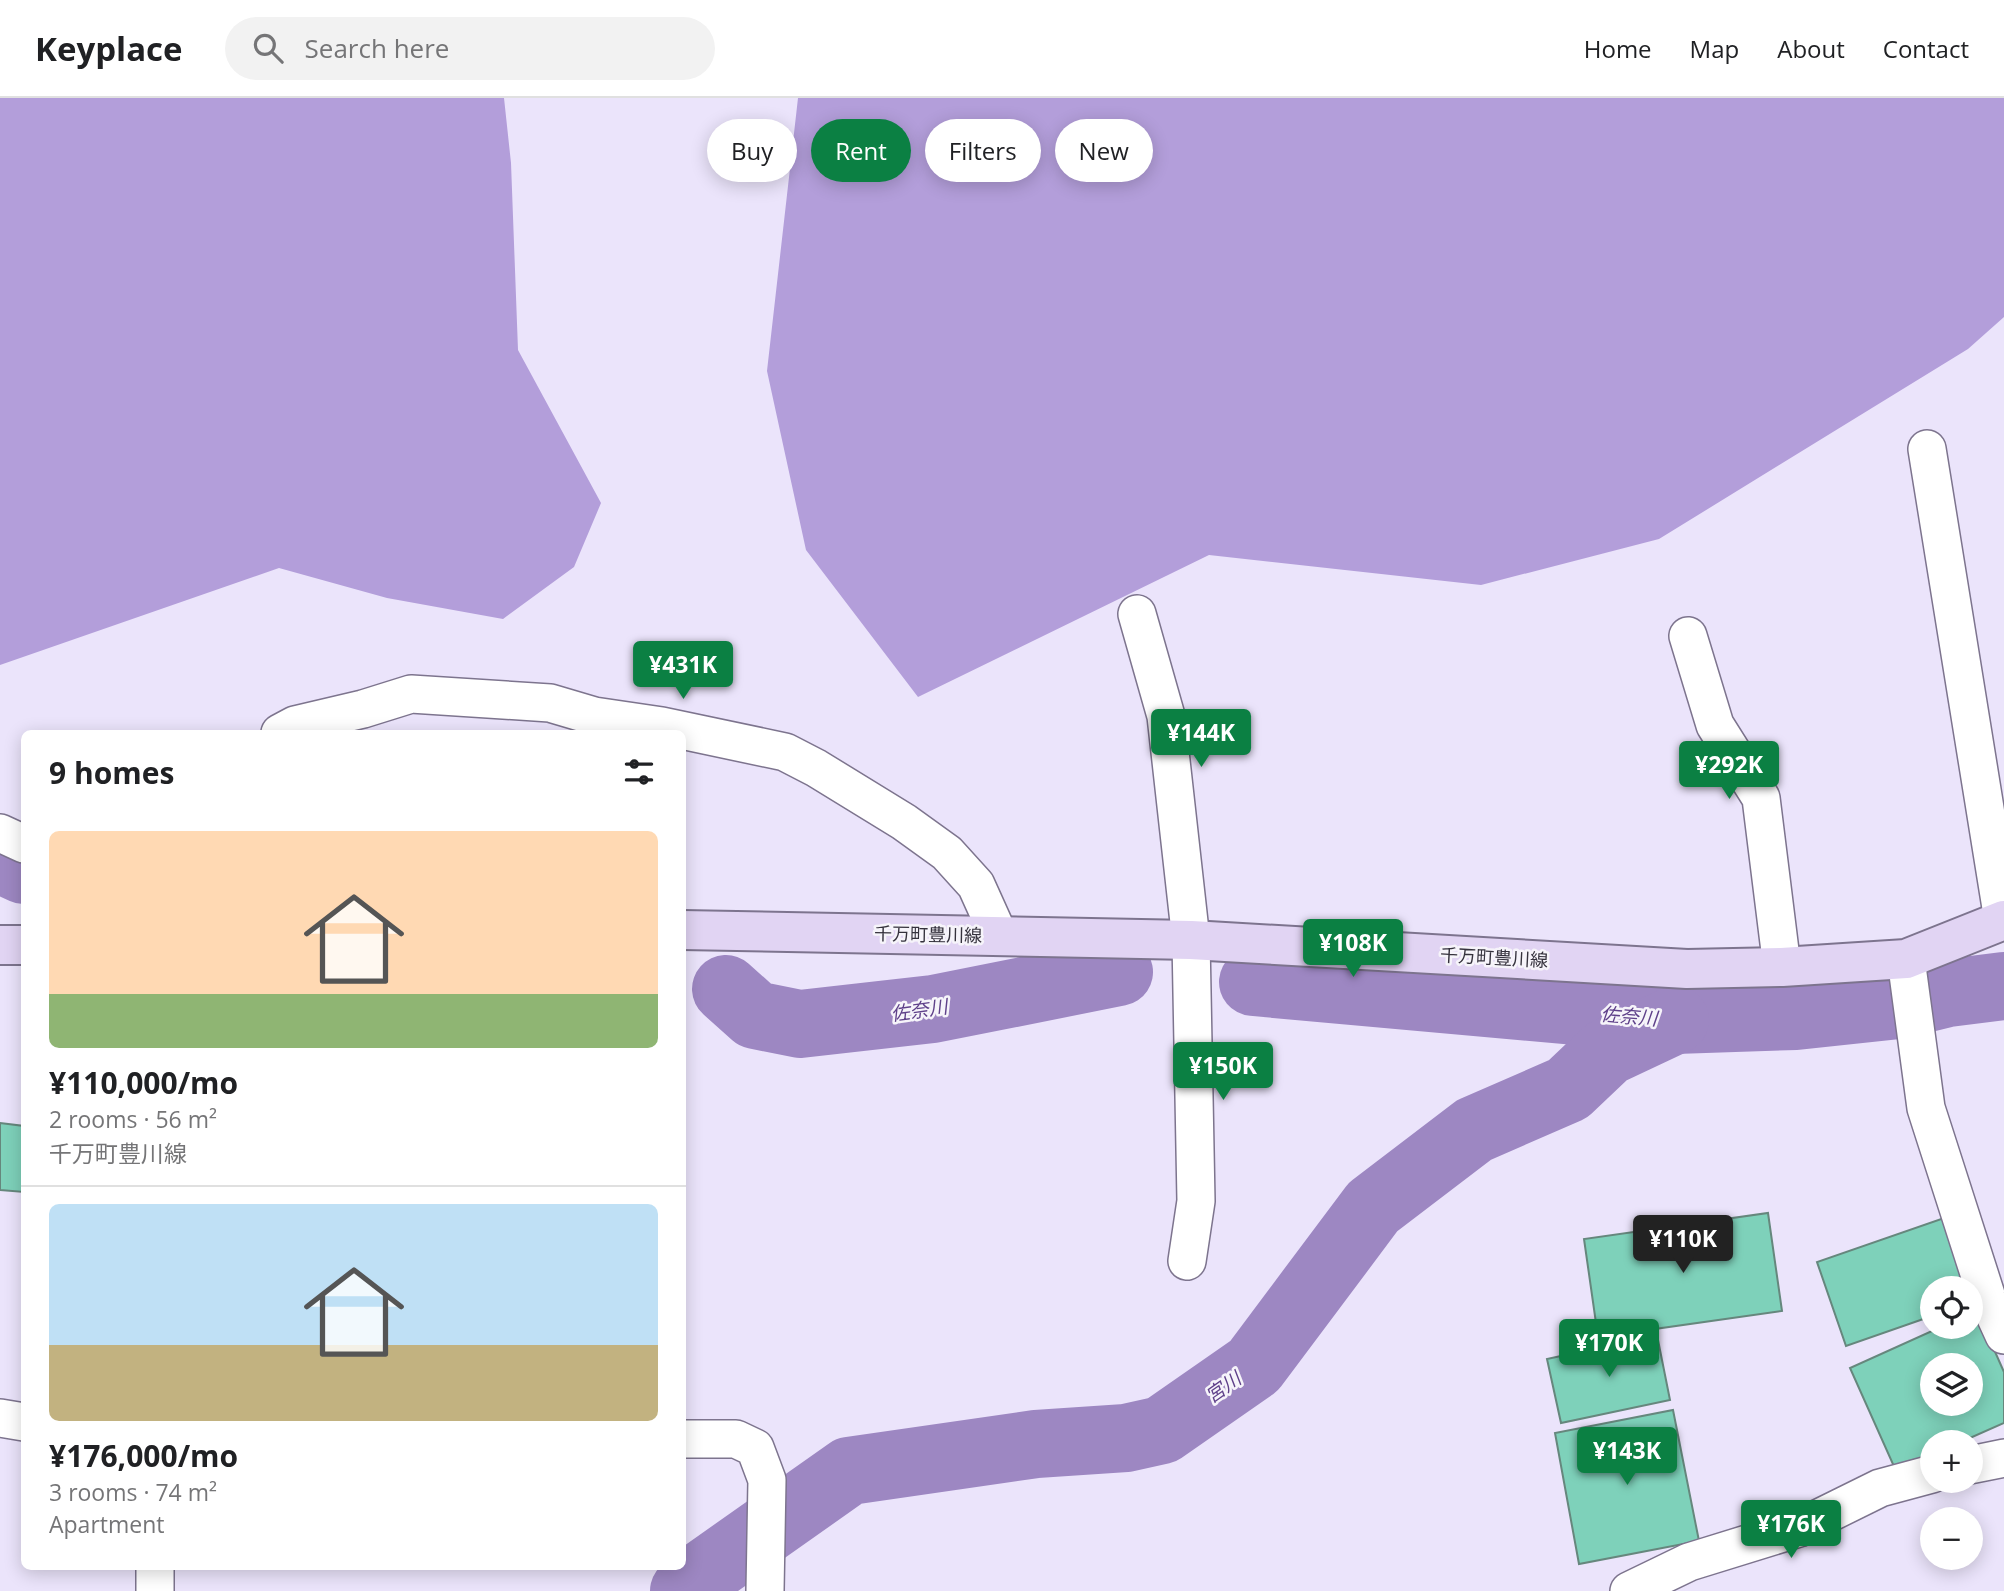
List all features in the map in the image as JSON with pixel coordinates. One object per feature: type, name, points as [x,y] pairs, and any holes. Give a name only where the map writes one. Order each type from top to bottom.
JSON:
[{"type":"main road","name":"千万町豊川線","points":[[686,930],[1191,940],[1687,969],[1782,967],[1906,959],[2003,920]]},
{"type":"main road","points":[[0,945],[21,945]]},
{"type":"street","points":[[1927,449],[2003,920]]},
{"type":"street","points":[[1137,614],[1166,716],[1191,940],[1196,1200],[1187,1261]]},
{"type":"street","points":[[1688,636],[1715,725],[1761,798],[1782,967]]},
{"type":"street","points":[[286,730],[295,725],[411,694],[550,703],[594,716],[681,730]]},
{"type":"street","points":[[686,731],[785,752],[904,822],[947,853],[976,886],[999,936]]},
{"type":"street","points":[[0,833],[21,843]]},
{"type":"street","points":[[1906,959],[1926,1108],[1987,1298],[2004,1335]]},
{"type":"street","points":[[0,1418],[21,1422]]},
{"type":"street","points":[[686,1439],[736,1439],[755,1448],[767,1480],[765,1591]]},
{"type":"street","points":[[1983,1462],[2004,1458]]},
{"type":"street","points":[[1629,1591],[1689,1562],[1799,1528],[1880,1488],[1920,1477]]},
{"type":"street","points":[[155,1570],[155,1591]]},
{"type":"shaded area","points":[[0,98],[504,98],[511,163],[518,350],[601,503],[574,567],[503,619],[387,598],[279,568],[0,665]]},
{"type":"shaded area","points":[[798,98],[2004,98],[2004,317],[1968,349],[1659,539],[1481,585],[1209,555],[918,697],[806,550],[767,371],[788,182],[797,182],[796,119]]},
{"type":"building","points":[[0,1123],[21,1126],[21,1192],[0,1190]]},
{"type":"building","points":[[1768,1213],[1782,1311],[1598,1337],[1584,1239]]},
{"type":"building","points":[[1947,1217],[1966,1276],[1920,1276],[1920,1320],[1846,1346],[1817,1262]]},
{"type":"building","points":[[1983,1325],[2004,1372],[2004,1423],[1983,1432],[1983,1430],[1920,1430],[1920,1460],[1896,1471],[1850,1368],[1920,1336],[1920,1339],[1983,1339]]},
{"type":"building","points":[[1657,1335],[1670,1400],[1561,1423],[1547,1359]]},
{"type":"building","points":[[1673,1410],[1699,1541],[1579,1564],[1555,1433]]},
{"type":"waterway","name":"佐奈川","points":[[0,859],[21,869]]},
{"type":"waterway","name":"佐奈川","points":[[726,989],[755,1015],[800,1024],[933,1009],[1119,972]]},
{"type":"waterway","name":"佐奈川","points":[[1253,982],[1675,1020],[1796,1016],[1899,1005],[1948,993],[2004,986]]},
{"type":"waterway","name":"宮川","points":[[684,1591],[689,1584],[849,1471],[1036,1444],[1126,1438],[1162,1430],[1254,1366],[1373,1207],[1474,1130],[1568,1089],[1607,1052],[1675,1020]]}]
